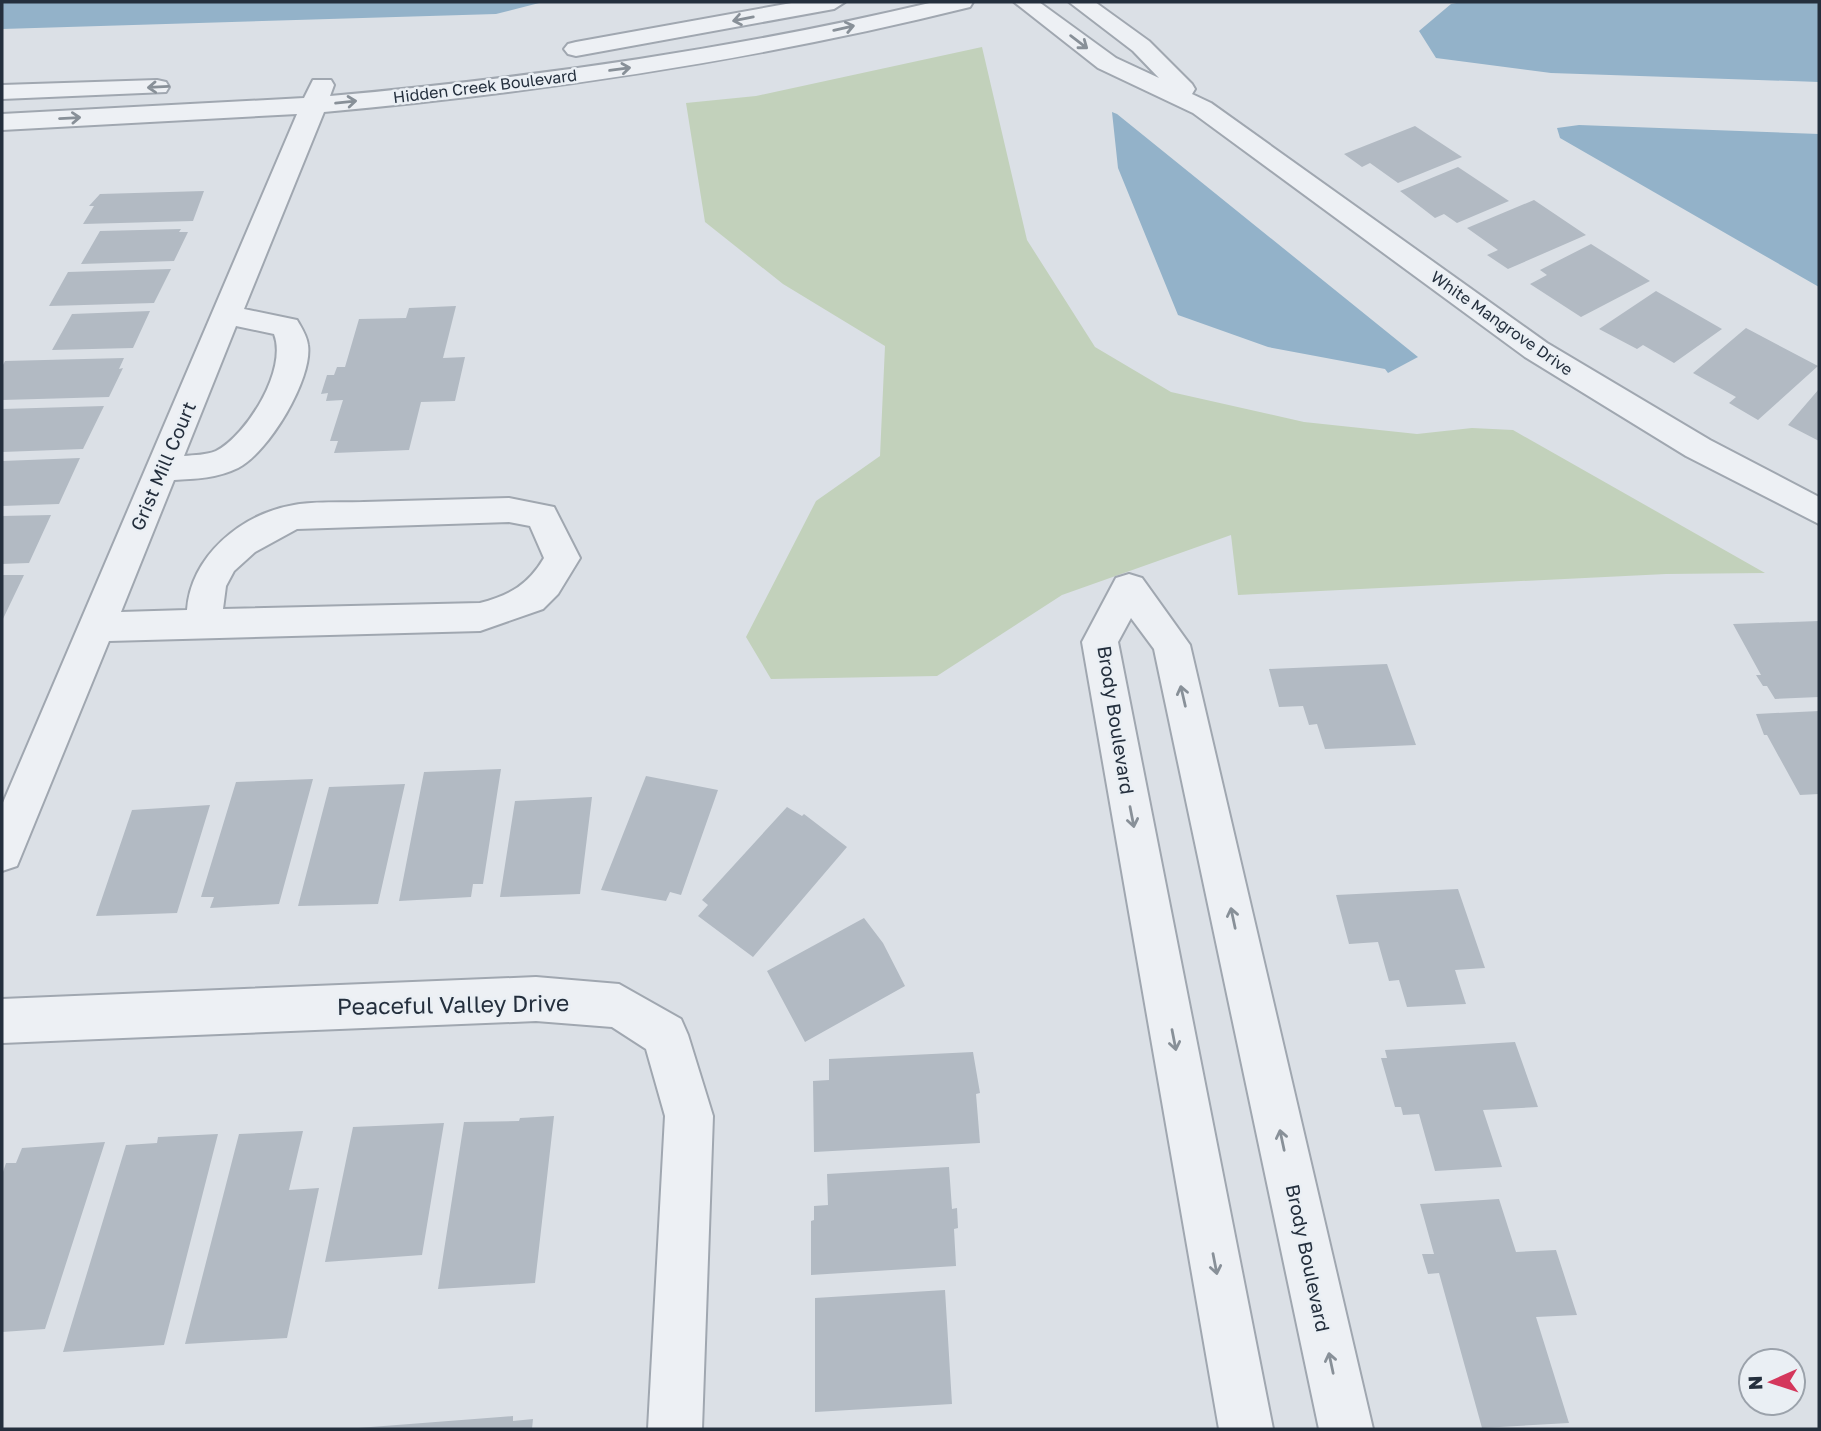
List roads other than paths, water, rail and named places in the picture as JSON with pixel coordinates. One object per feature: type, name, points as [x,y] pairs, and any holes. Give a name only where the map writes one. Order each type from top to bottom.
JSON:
[{"type":"street","name":"Hidden Creek Boulevard","points":[[548,54],[834,2]]},
{"type":"street","name":"Hidden Creek Boulevard","points":[[2,122],[321,86],[477,88],[632,67],[810,36],[962,2]]},
{"type":"street","name":"White Mangrove Drive","points":[[1025,2],[1107,63],[1202,108]]},
{"type":"street","name":"White Mangrove Drive","points":[[1080,2],[1141,46],[1202,108],[1536,350],[1698,448],[1819,512]]},
{"type":"street","points":[[2,92],[187,86]]},
{"type":"street","name":"Grist Mill Court","points":[[2,853],[321,86]]},
{"type":"street","points":[[161,470],[226,460],[251,442],[266,422],[293,348],[286,327],[227,315]]},
{"type":"street","points":[[96,627],[480,617],[518,608],[545,590],[562,558],[542,516],[509,510],[294,517],[264,527],[231,552],[209,584],[204,624]]},
{"type":"street","name":"Brody Boulevard","points":[[1246,1429],[1100,642],[1129,587],[1172,645],[1346,1429]]},
{"type":"street","name":"Peaceful Valley Drive","points":[[2,1021],[536,999],[619,1006],[665,1035],[689,1116],[675,1429]]},
{"type":"water","points":[[2,2],[543,2],[496,14],[2,29]]},
{"type":"water","points":[[1819,2],[1819,82],[1551,73],[1436,58],[1419,31],[1451,4]]},
{"type":"water","points":[[1112,112],[1418,357],[1388,373],[1385,369],[1268,347],[1178,315],[1118,168]]},
{"type":"water","points":[[1579,125],[1819,134],[1819,287],[1560,138],[1557,128]]}]
